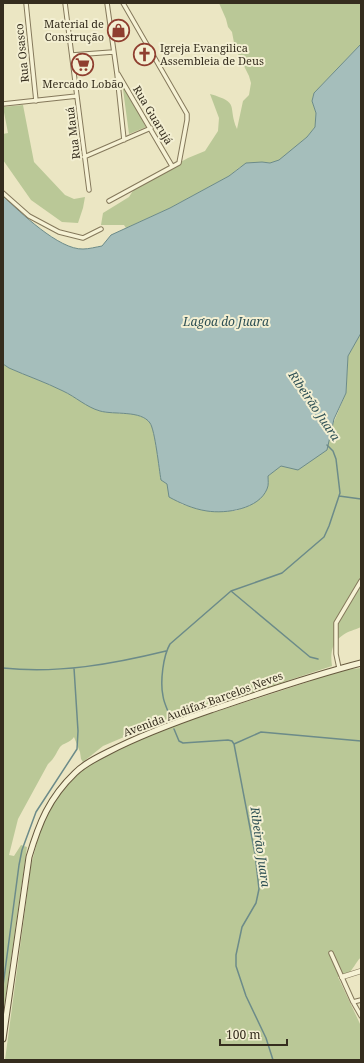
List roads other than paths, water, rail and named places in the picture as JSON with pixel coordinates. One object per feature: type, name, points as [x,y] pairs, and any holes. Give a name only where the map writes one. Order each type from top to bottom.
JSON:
[{"type":"main road","name":"Avenida Audifax Barcelos Neves","points":[[3,1039],[29,857],[44,813],[58,790],[76,772],[87,764],[124,744],[177,722],[339,668],[361,663]]},
{"type":"street","name":"Rua Osasco","points":[[26,3],[36,101]]},
{"type":"street","name":"Rua Mauá","points":[[66,3],[89,190]]},
{"type":"street","points":[[107,3],[124,140]]},
{"type":"street","points":[[109,201],[179,163],[187,120],[187,114],[123,3]]},
{"type":"street","points":[[72,55],[113,52]]},
{"type":"street","name":"Rua Guarujá","points":[[117,74],[151,128],[172,166]]},
{"type":"street","points":[[3,104],[77,96]]},
{"type":"street","points":[[84,157],[151,128]]},
{"type":"street","points":[[3,194],[29,216],[59,232],[83,238],[101,229]]},
{"type":"street","points":[[339,668],[336,654],[336,623],[361,581]]},
{"type":"street","points":[[332,953],[353,1002],[361,1016]]},
{"type":"street","points":[[342,977],[361,971]]},
{"type":"street","points":[[353,1002],[361,1000]]},
{"type":"water","name":"Lagoa do Juara","points":[[361,44],[361,333],[348,356],[346,393],[334,419],[327,450],[298,470],[281,466],[268,476],[268,487],[263,496],[250,506],[232,511],[215,512],[187,506],[169,497],[167,484],[161,480],[152,427],[146,419],[140,416],[100,411],[63,391],[3,364],[3,196],[40,229],[63,243],[73,248],[83,249],[102,246],[111,235],[170,208],[229,176],[246,163],[270,163],[279,160],[307,137],[315,127],[316,113],[312,101],[314,93]]},
{"type":"waterway","name":"Ribeirão Juara","points":[[171,720],[162,690],[164,662],[170,644],[231,591],[282,573],[324,537],[340,493],[336,459],[333,451],[327,445]]},
{"type":"waterway","points":[[339,496],[361,499]]},
{"type":"waterway","points":[[231,591],[310,657],[318,659]]},
{"type":"waterway","points":[[3,668],[44,670],[85,667],[166,651]]},
{"type":"waterway","points":[[3,986],[22,850],[36,812],[77,749],[78,731],[74,668]]},
{"type":"waterway","name":"Ribeirão Juara","points":[[174,729],[179,741],[183,743],[228,740],[232,741],[234,744],[255,854],[259,889],[256,903],[242,927],[236,955],[236,966],[246,996],[266,1038],[273,1060]]},
{"type":"waterway","points":[[234,744],[261,732],[361,741]]},
{"type":"place","name":"Material de Construção","points":[[119,30]]},
{"type":"place","name":"Igreja Evangilica Assembleia de Deus","points":[[144,54]]},
{"type":"place","name":"Mercado Lobão","points":[[83,64]]}]
